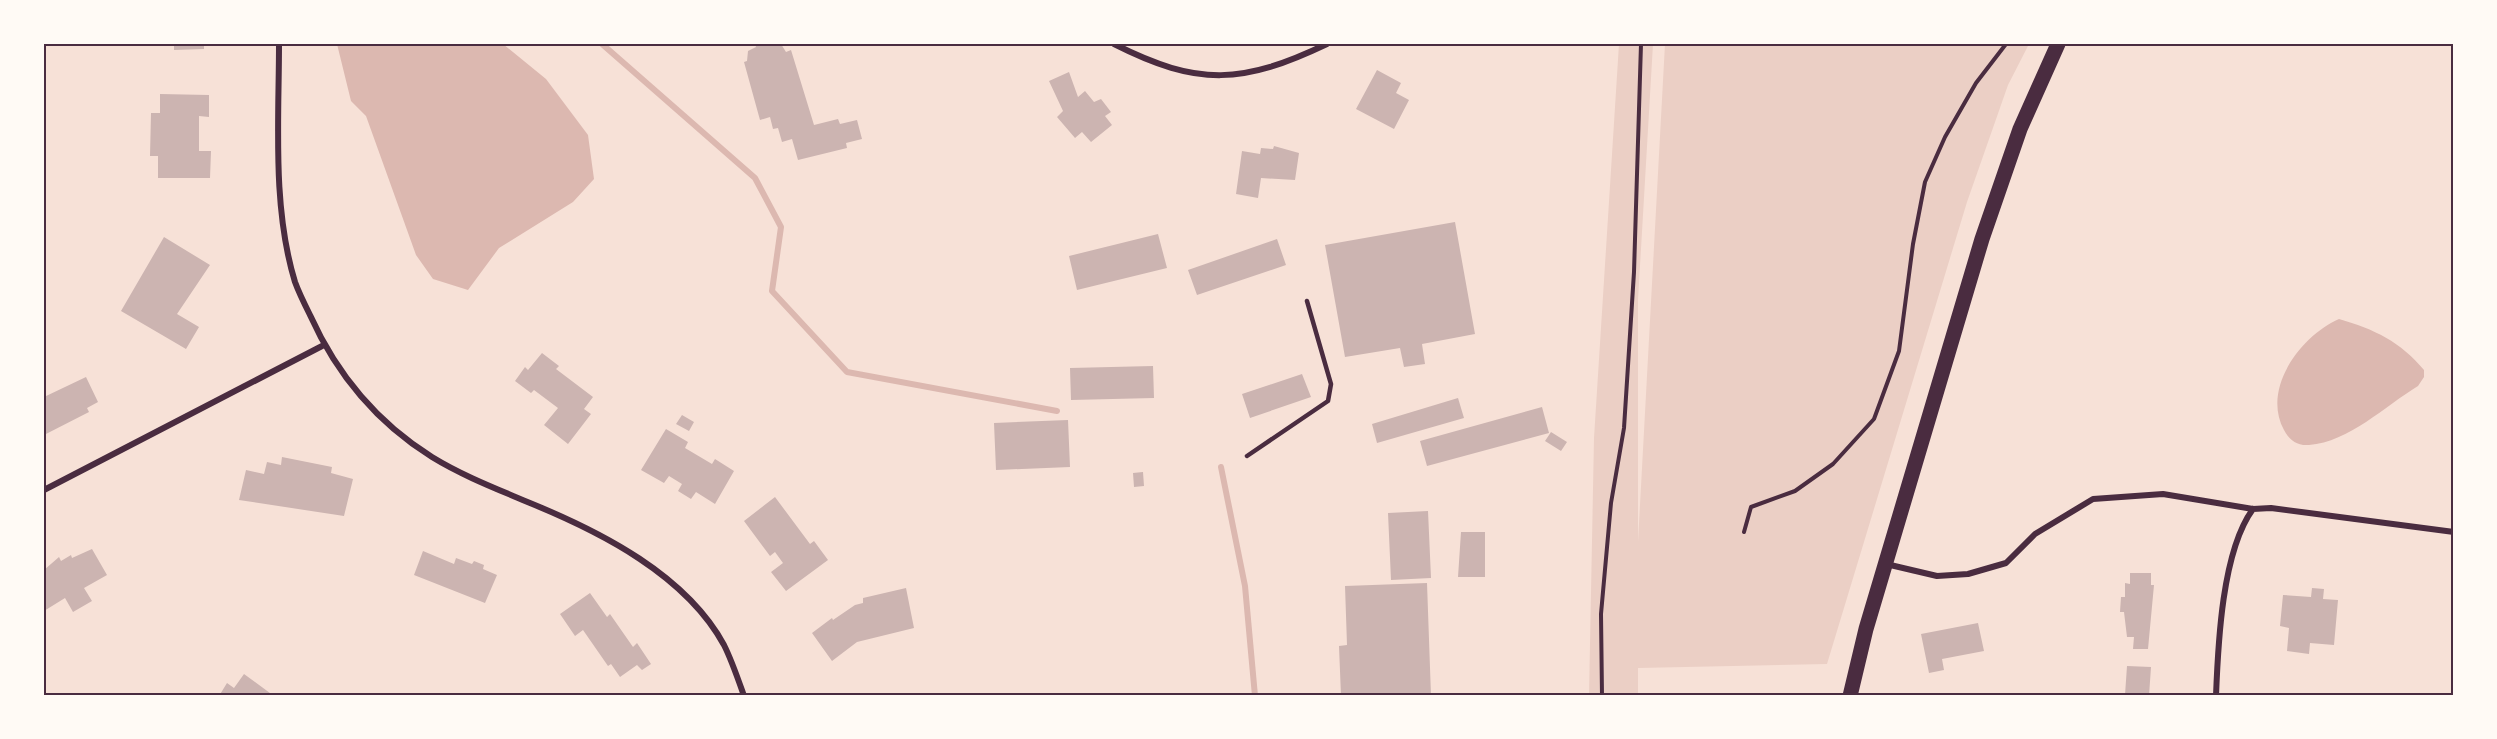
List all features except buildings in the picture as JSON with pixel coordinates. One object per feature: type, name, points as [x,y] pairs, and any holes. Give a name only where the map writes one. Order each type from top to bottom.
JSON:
[{"type":"main road","points":[[1851,696],[1886,563],[1982,239],[2020,129],[2058,44]]},
{"type":"street","points":[[279,44],[284,230],[296,283],[324,345],[347,381],[371,409],[413,444],[485,485],[541,508],[627,549],[657,571],[694,606],[723,644],[744,696]]},
{"type":"street","points":[[1114,44],[1144,59],[1176,69],[1204,75],[1235,75],[1269,69],[1327,44]]},
{"type":"street","points":[[44,490],[324,345]]},
{"type":"street","points":[[1886,563],[1937,576],[1968,574],[2006,563],[2035,534],[2093,499],[2163,494],[2253,509],[2271,508],[2454,532]]},
{"type":"street","points":[[2216,696],[2218,650],[2233,552],[2239,531],[2253,509]]},
{"type":"lane","points":[[1247,456],[1328,401],[1331,384],[1307,301]]},
{"type":"path","points":[[1602,696],[1600,614],[1611,502],[1624,428],[1634,272],[1641,44]]},
{"type":"path","points":[[1744,532],[1751,507],[1795,491],[1833,464],[1874,419],[1899,351],[1913,244],[1925,182],[1945,138],[1976,83],[2006,44]]},
{"type":"shaded area","points":[[337,44],[503,44],[546,79],[588,135],[594,179],[573,202],[499,248],[468,290],[433,279],[416,255],[366,116],[351,101]]},
{"type":"shaded area","points":[[1619,44],[1653,44],[1638,300],[1638,542],[1665,44],[2029,44],[2008,85],[1967,202],[1827,664],[1638,668],[1638,695],[1589,696],[1594,438]]},
{"type":"shaded area","points":[[2339,319],[2364,327],[2396,344],[2424,370],[2424,377],[2418,386],[2352,430],[2324,442],[2309,445],[2297,443],[2286,434],[2278,414],[2278,397],[2282,381],[2299,350],[2312,337]]},
{"type":"waterway","points":[[602,44],[755,178],[781,227],[772,291],[847,372],[1057,411]]},
{"type":"waterway","points":[[1221,467],[1245,586],[1255,696]]}]
